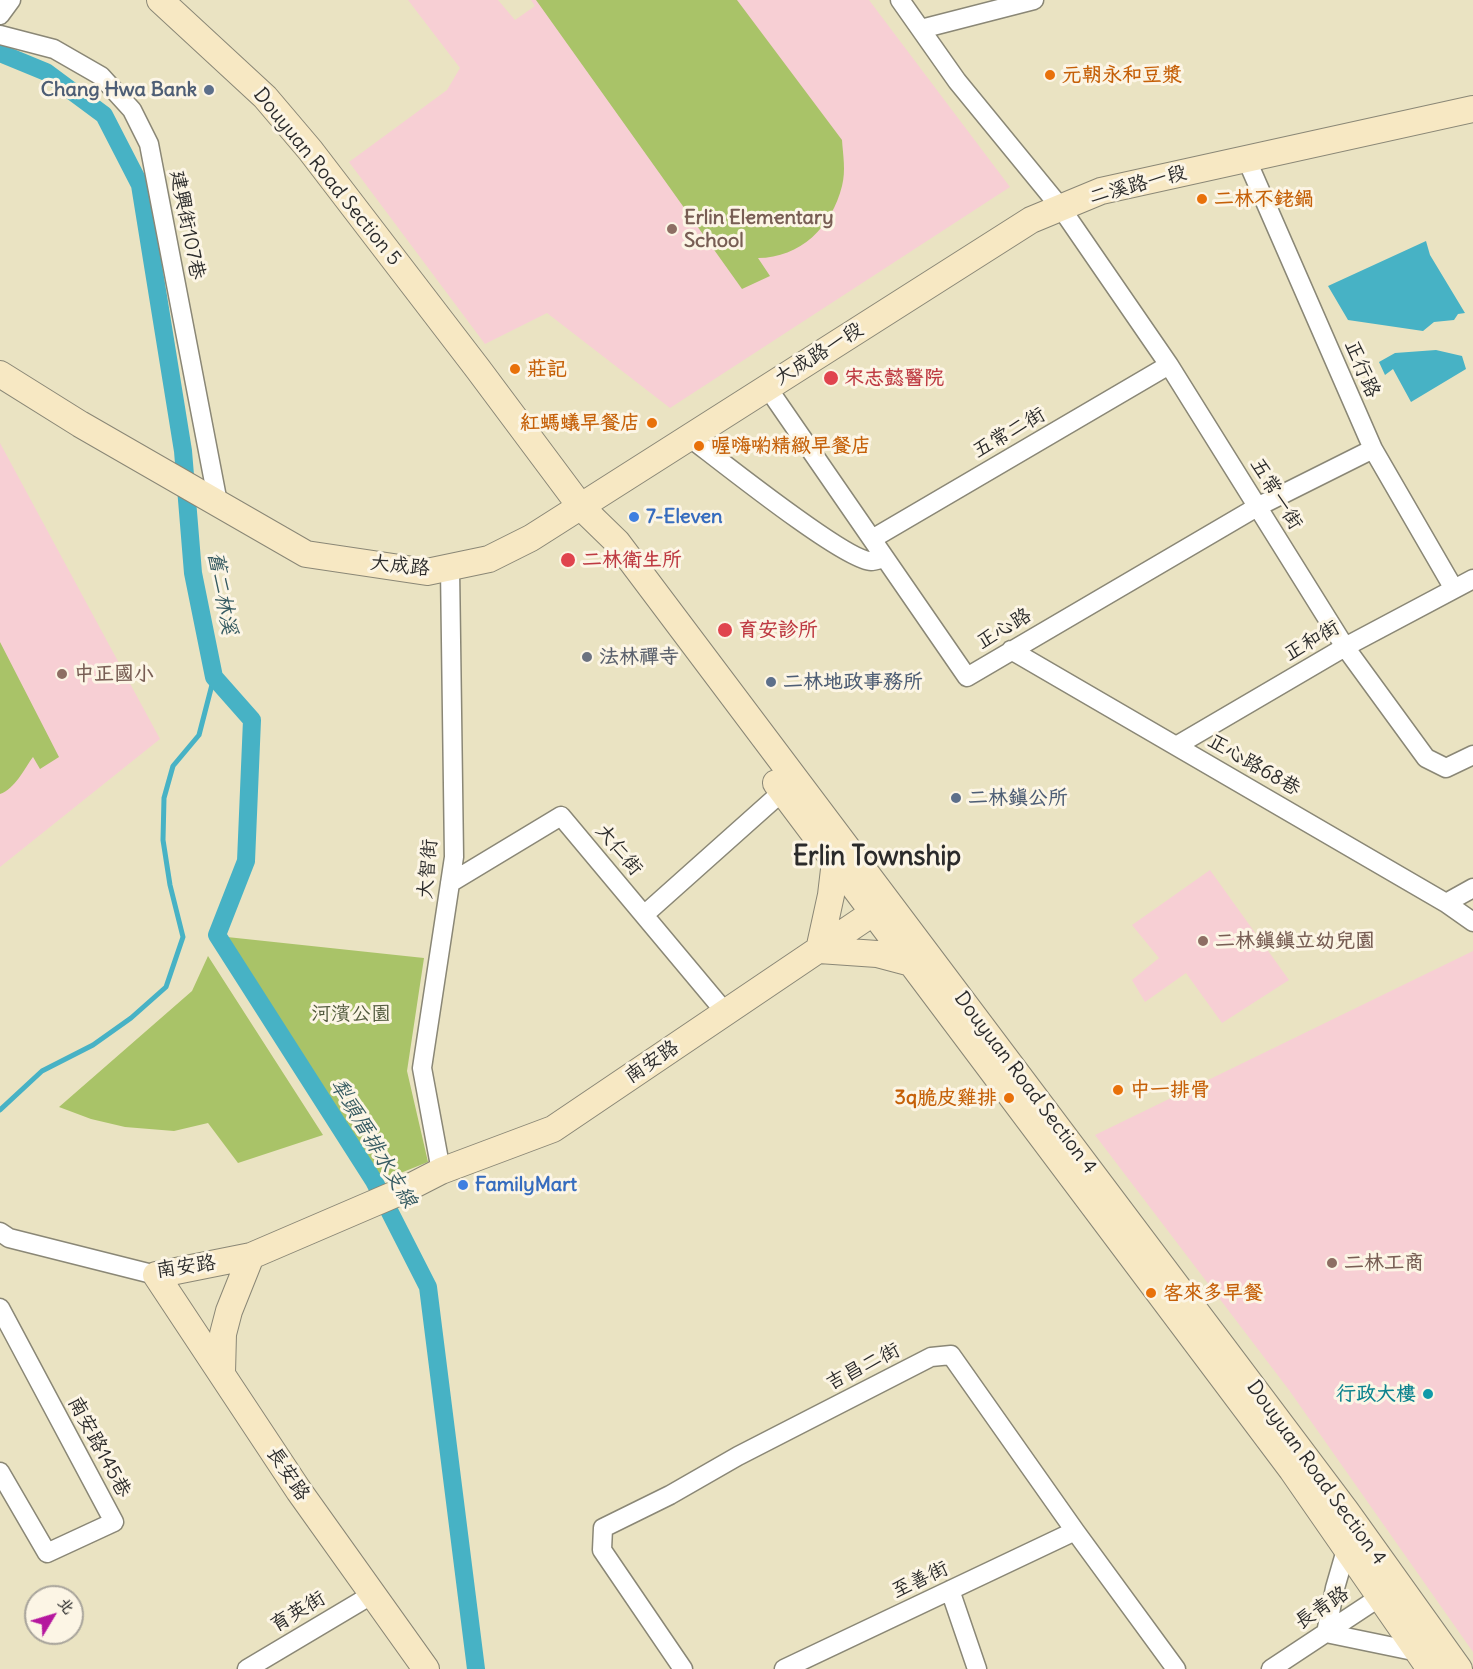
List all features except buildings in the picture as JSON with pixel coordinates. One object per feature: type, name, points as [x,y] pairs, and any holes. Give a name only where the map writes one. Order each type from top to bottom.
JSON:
[{"type":"main road","name":"Douyuan Road Section 5","points":[[160,0],[265,97],[310,150],[478,369]]},
{"type":"main road","name":"二溪路一段","points":[[1061,208],[1101,191],[1473,109]]},
{"type":"main road","name":"大成路一段","points":[[581,507],[1030,220],[1061,208]]},
{"type":"main road","name":"Douyuan Road Section 4","points":[[478,369],[581,507],[616,542],[881,908],[1346,1511],[1424,1661]]},
{"type":"main road","name":"大成路","points":[[0,374],[80,424],[306,554],[428,572],[489,559],[531,538],[581,507]]},
{"type":"main road","name":"Douyuan Road Section 4","points":[[581,507],[601,549],[835,861],[881,908],[911,963],[1284,1461],[1346,1550],[1388,1591],[1459,1669]]},
{"type":"main road","points":[[835,861],[831,895],[819,950],[877,954],[911,963]]},
{"type":"main road","name":"南安路","points":[[156,1275],[251,1256],[400,1192],[441,1171],[554,1129],[881,908]]},
{"type":"main road","points":[[222,1373],[223,1334],[229,1311],[251,1256]]},
{"type":"main road","name":"長安路","points":[[156,1275],[299,1491],[426,1669]]},
{"type":"street","points":[[0,15],[11,0]]},
{"type":"street","points":[[900,0],[957,81],[1061,208]]},
{"type":"street","points":[[921,29],[1034,0]]},
{"type":"street","name":"建興街107巷","points":[[0,35],[54,50],[101,76],[132,110],[149,144],[218,503]]},
{"type":"street","name":"正行路","points":[[1246,158],[1373,449],[1454,589]]},
{"type":"street","name":"五常一街","points":[[1061,208],[1169,365],[1345,647],[1426,758],[1446,768],[1473,755]]},
{"type":"street","name":"五常二街","points":[[872,539],[1169,365]]},
{"type":"street","name":"正心路","points":[[767,387],[967,677],[1257,507],[1373,449]]},
{"type":"street","points":[[689,437],[852,555],[871,561],[884,558]]},
{"type":"street","name":"大智街","points":[[441,1171],[422,1068],[454,857],[450,568]]},
{"type":"street","name":"正和街","points":[[1176,746],[1345,647],[1473,579]]},
{"type":"street","name":"正心路68巷","points":[[1011,650],[1446,903],[1473,922]]},
{"type":"street","points":[[644,915],[783,791]]},
{"type":"street","name":"大仁街","points":[[450,883],[561,816],[725,1012]]},
{"type":"street","points":[[1446,903],[1473,888]]},
{"type":"street","name":"南安路","points":[[0,1232],[9,1238],[156,1275]]},
{"type":"street","name":"南安路145巷","points":[[0,1308],[114,1522],[47,1553],[0,1472]]},
{"type":"street","name":"吉昌二街","points":[[683,1669],[602,1550],[603,1528],[931,1357],[951,1355],[1176,1669]]},
{"type":"street","name":"至善街","points":[[784,1669],[808,1664],[950,1590],[1075,1531]]},
{"type":"street","points":[[1346,1550],[1326,1633],[1424,1661]]},
{"type":"street","points":[[950,1590],[977,1669]]},
{"type":"street","name":"長青路","points":[[1271,1669],[1388,1591]]},
{"type":"street","name":"育英街","points":[[247,1669],[372,1594]]},
{"type":"shaded area","name":"Erlin Elementary School","points":[[408,0],[498,0],[515,20],[535,6],[531,0],[869,0],[1010,187],[670,408],[547,313],[485,344],[349,162],[447,90],[460,68]]},
{"type":"shaded area","name":"中正國小","points":[[0,443],[160,739],[0,867]]},
{"type":"shaded area","name":"二林鎮鎮立幼兒園","points":[[1210,870],[1289,980],[1222,1023],[1186,973],[1145,1002],[1132,980],[1159,958],[1132,925]]},
{"type":"shaded area","name":"二林工商","points":[[1473,951],[1473,1652],[1289,1390],[1095,1135]]},
{"type":"green space","points":[[536,0],[737,0],[842,140],[844,169],[842,186],[831,215],[822,227],[800,246],[787,253],[758,258],[770,276],[742,289]]},
{"type":"green space","points":[[0,642],[59,757],[40,769],[33,757],[15,783],[0,794]]},
{"type":"green space","name":"河濱公園","points":[[227,937],[424,958],[407,1071],[428,1162],[383,1180]]},
{"type":"green space","name":"河濱公園","points":[[208,956],[323,1135],[238,1163],[208,1123],[174,1131],[125,1127],[91,1119],[59,1107],[192,991]]},
{"type":"water","points":[[1426,241],[1430,255],[1465,313],[1458,314],[1454,320],[1434,322],[1423,331],[1348,320],[1328,286]]},
{"type":"water","points":[[1436,350],[1462,356],[1466,369],[1411,402],[1393,369],[1385,375],[1379,362],[1395,353]]},
{"type":"waterway","name":"犁頭厝排水支線","points":[[0,53],[46,72],[104,115],[140,185],[183,451],[193,573],[214,677],[252,720],[246,861],[217,935],[374,1181],[428,1287],[476,1669]]},
{"type":"waterway","name":"舊二林溪","points":[[0,1110],[42,1071],[93,1045],[131,1018],[166,987],[183,937],[170,885],[163,840],[164,798],[173,766],[199,735],[214,677]]},
{"type":"place","name":"元朝永和豆漿","points":[[1050,75]]},
{"type":"place","name":"Chang Hwa Bank","points":[[209,90]]},
{"type":"place","name":"二林不銠鍋","points":[[1202,199]]},
{"type":"place","name":"Erlin Elementary School","points":[[672,229]]},
{"type":"place","name":"莊記","points":[[515,369]]},
{"type":"place","name":"宋志懿醫院","points":[[831,378]]},
{"type":"place","name":"紅螞蟻早餐店","points":[[652,423]]},
{"type":"place","name":"喔嗨喲精緻早餐店","points":[[699,446]]},
{"type":"place","name":"7-Eleven","points":[[634,517]]},
{"type":"place","name":"二林衛生所","points":[[568,560]]},
{"type":"place","name":"育安診所","points":[[725,630]]},
{"type":"place","name":"法林禪寺","points":[[587,657]]},
{"type":"place","name":"中正國小","points":[[62,674]]},
{"type":"place","name":"二林地政事務所","points":[[771,682]]},
{"type":"place","name":"二林鎮公所","points":[[956,798]]},
{"type":"place","name":"二林鎮鎮立幼兒園","points":[[1203,941]]},
{"type":"place","name":"中一排骨","points":[[1118,1090]]},
{"type":"place","name":"3q脆皮雞排","points":[[1009,1098]]},
{"type":"place","name":"FamilyMart","points":[[463,1185]]},
{"type":"place","name":"二林工商","points":[[1332,1263]]},
{"type":"place","name":"客來多早餐","points":[[1151,1293]]},
{"type":"place","name":"行政大樓","points":[[1428,1394]]},
{"type":"district","name":"Erlin Township","points":[[877,858]]}]
